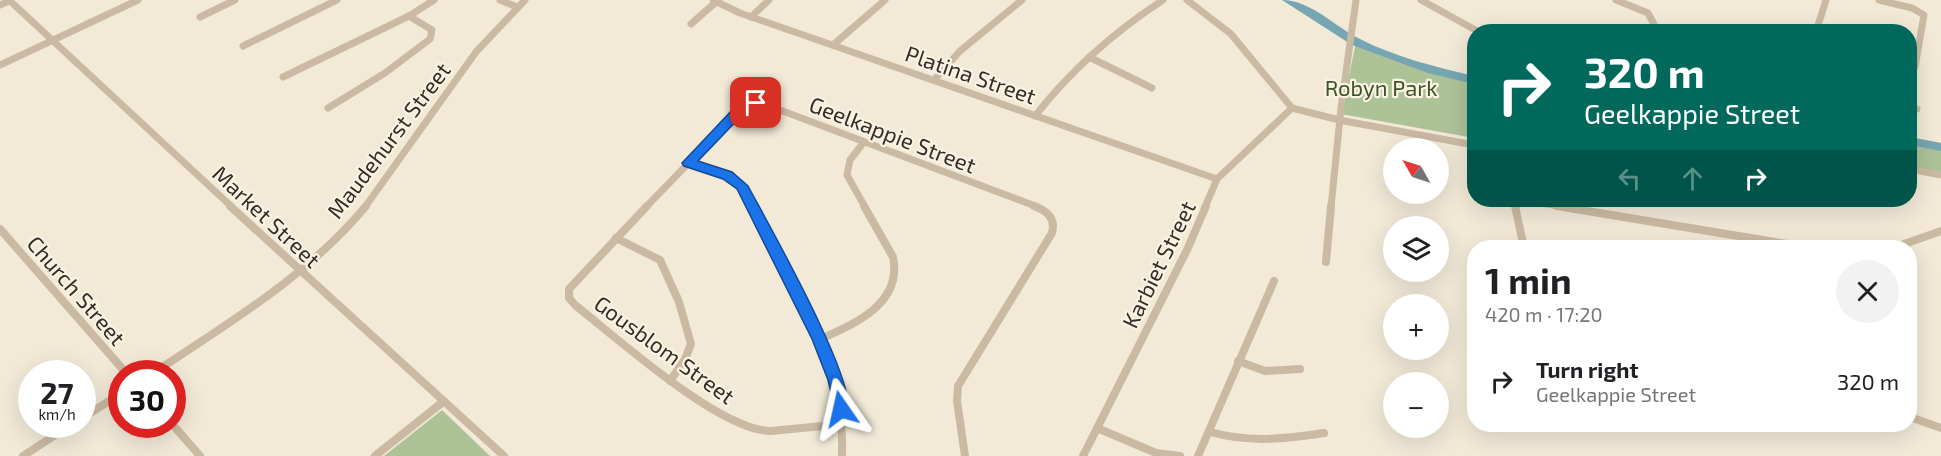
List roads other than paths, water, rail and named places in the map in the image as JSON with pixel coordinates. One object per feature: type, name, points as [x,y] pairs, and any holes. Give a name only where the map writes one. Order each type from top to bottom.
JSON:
[{"type":"street","points":[[0,5],[9,0]]},
{"type":"street","name":"Market Street","points":[[9,0],[50,41],[504,456]]},
{"type":"street","points":[[0,65],[138,0]]},
{"type":"street","points":[[200,17],[235,0]]},
{"type":"street","points":[[243,46],[337,0]]},
{"type":"street","points":[[284,77],[409,16],[434,0]]},
{"type":"street","points":[[500,0],[517,7]]},
{"type":"street","name":"Maudehurst Street","points":[[173,360],[302,272],[352,223],[374,196],[479,47],[525,0]]},
{"type":"street","points":[[751,17],[769,0]]},
{"type":"street","points":[[833,45],[885,0]]},
{"type":"street","points":[[934,80],[960,51],[1022,0]]},
{"type":"street","points":[[1035,116],[1057,87],[1089,57],[1124,26],[1163,0]]},
{"type":"street","points":[[1187,0],[1230,34],[1284,102],[1292,108],[1340,120],[1467,144]]},
{"type":"street","points":[[1326,262],[1340,120],[1356,0]]},
{"type":"street","points":[[1421,0],[1467,25]]},
{"type":"street","points":[[1616,0],[1651,14],[1656,24]]},
{"type":"street","points":[[1818,24],[1826,0]]},
{"type":"street","points":[[1879,0],[1914,9],[1924,15],[1917,55]]},
{"type":"street","points":[[691,24],[715,1]]},
{"type":"street","name":"Platina Street","points":[[715,1],[751,17],[1217,179]]},
{"type":"street","points":[[328,108],[386,73],[430,39],[432,30],[409,16]]},
{"type":"street","points":[[1089,57],[1152,88]]},
{"type":"street","name":"Geelkappie Street","points":[[571,303],[568,292],[572,284],[741,109],[756,103],[1043,209],[1053,218],[1052,233],[958,386],[965,456]]},
{"type":"street","name":"Karbiet Street","points":[[1083,456],[1187,250],[1217,179],[1292,108]]},
{"type":"street","points":[[820,339],[858,323],[867,315],[890,286],[896,271],[893,257],[847,175],[850,160],[864,142]]},
{"type":"street","points":[[688,163],[728,175],[742,186],[820,339],[836,380],[843,424],[842,456]]},
{"type":"street","points":[[1917,170],[1941,175]]},
{"type":"street","points":[[1515,207],[1522,240]]},
{"type":"street","points":[[1563,207],[1763,240]]},
{"type":"street","name":"Church Street","points":[[0,230],[115,360]]},
{"type":"street","points":[[1916,240],[1941,231]]},
{"type":"street","points":[[616,238],[660,260],[690,330],[689,351],[670,381]]},
{"type":"street","points":[[1198,456],[1274,281]]},
{"type":"street","name":"Gousblom Street","points":[[571,303],[670,381],[735,422],[752,430],[771,431],[843,424]]},
{"type":"street","points":[[1238,361],[1265,371],[1300,369]]},
{"type":"street","points":[[375,456],[444,401]]},
{"type":"street","points":[[1917,419],[1941,428]]},
{"type":"street","points":[[1097,428],[1158,454],[1180,456]]},
{"type":"street","points":[[1210,432],[1235,440],[1255,442],[1324,433]]},
{"type":"street","points":[[23,456],[51,438]]},
{"type":"street","points":[[184,438],[200,456]]},
{"type":"waterway","points":[[1288,0],[1356,42],[1432,70],[1467,78]]},
{"type":"waterway","points":[[1917,142],[1941,147]]},
{"type":"park label","name":"Robyn Park","points":[[1381,87]]}]
